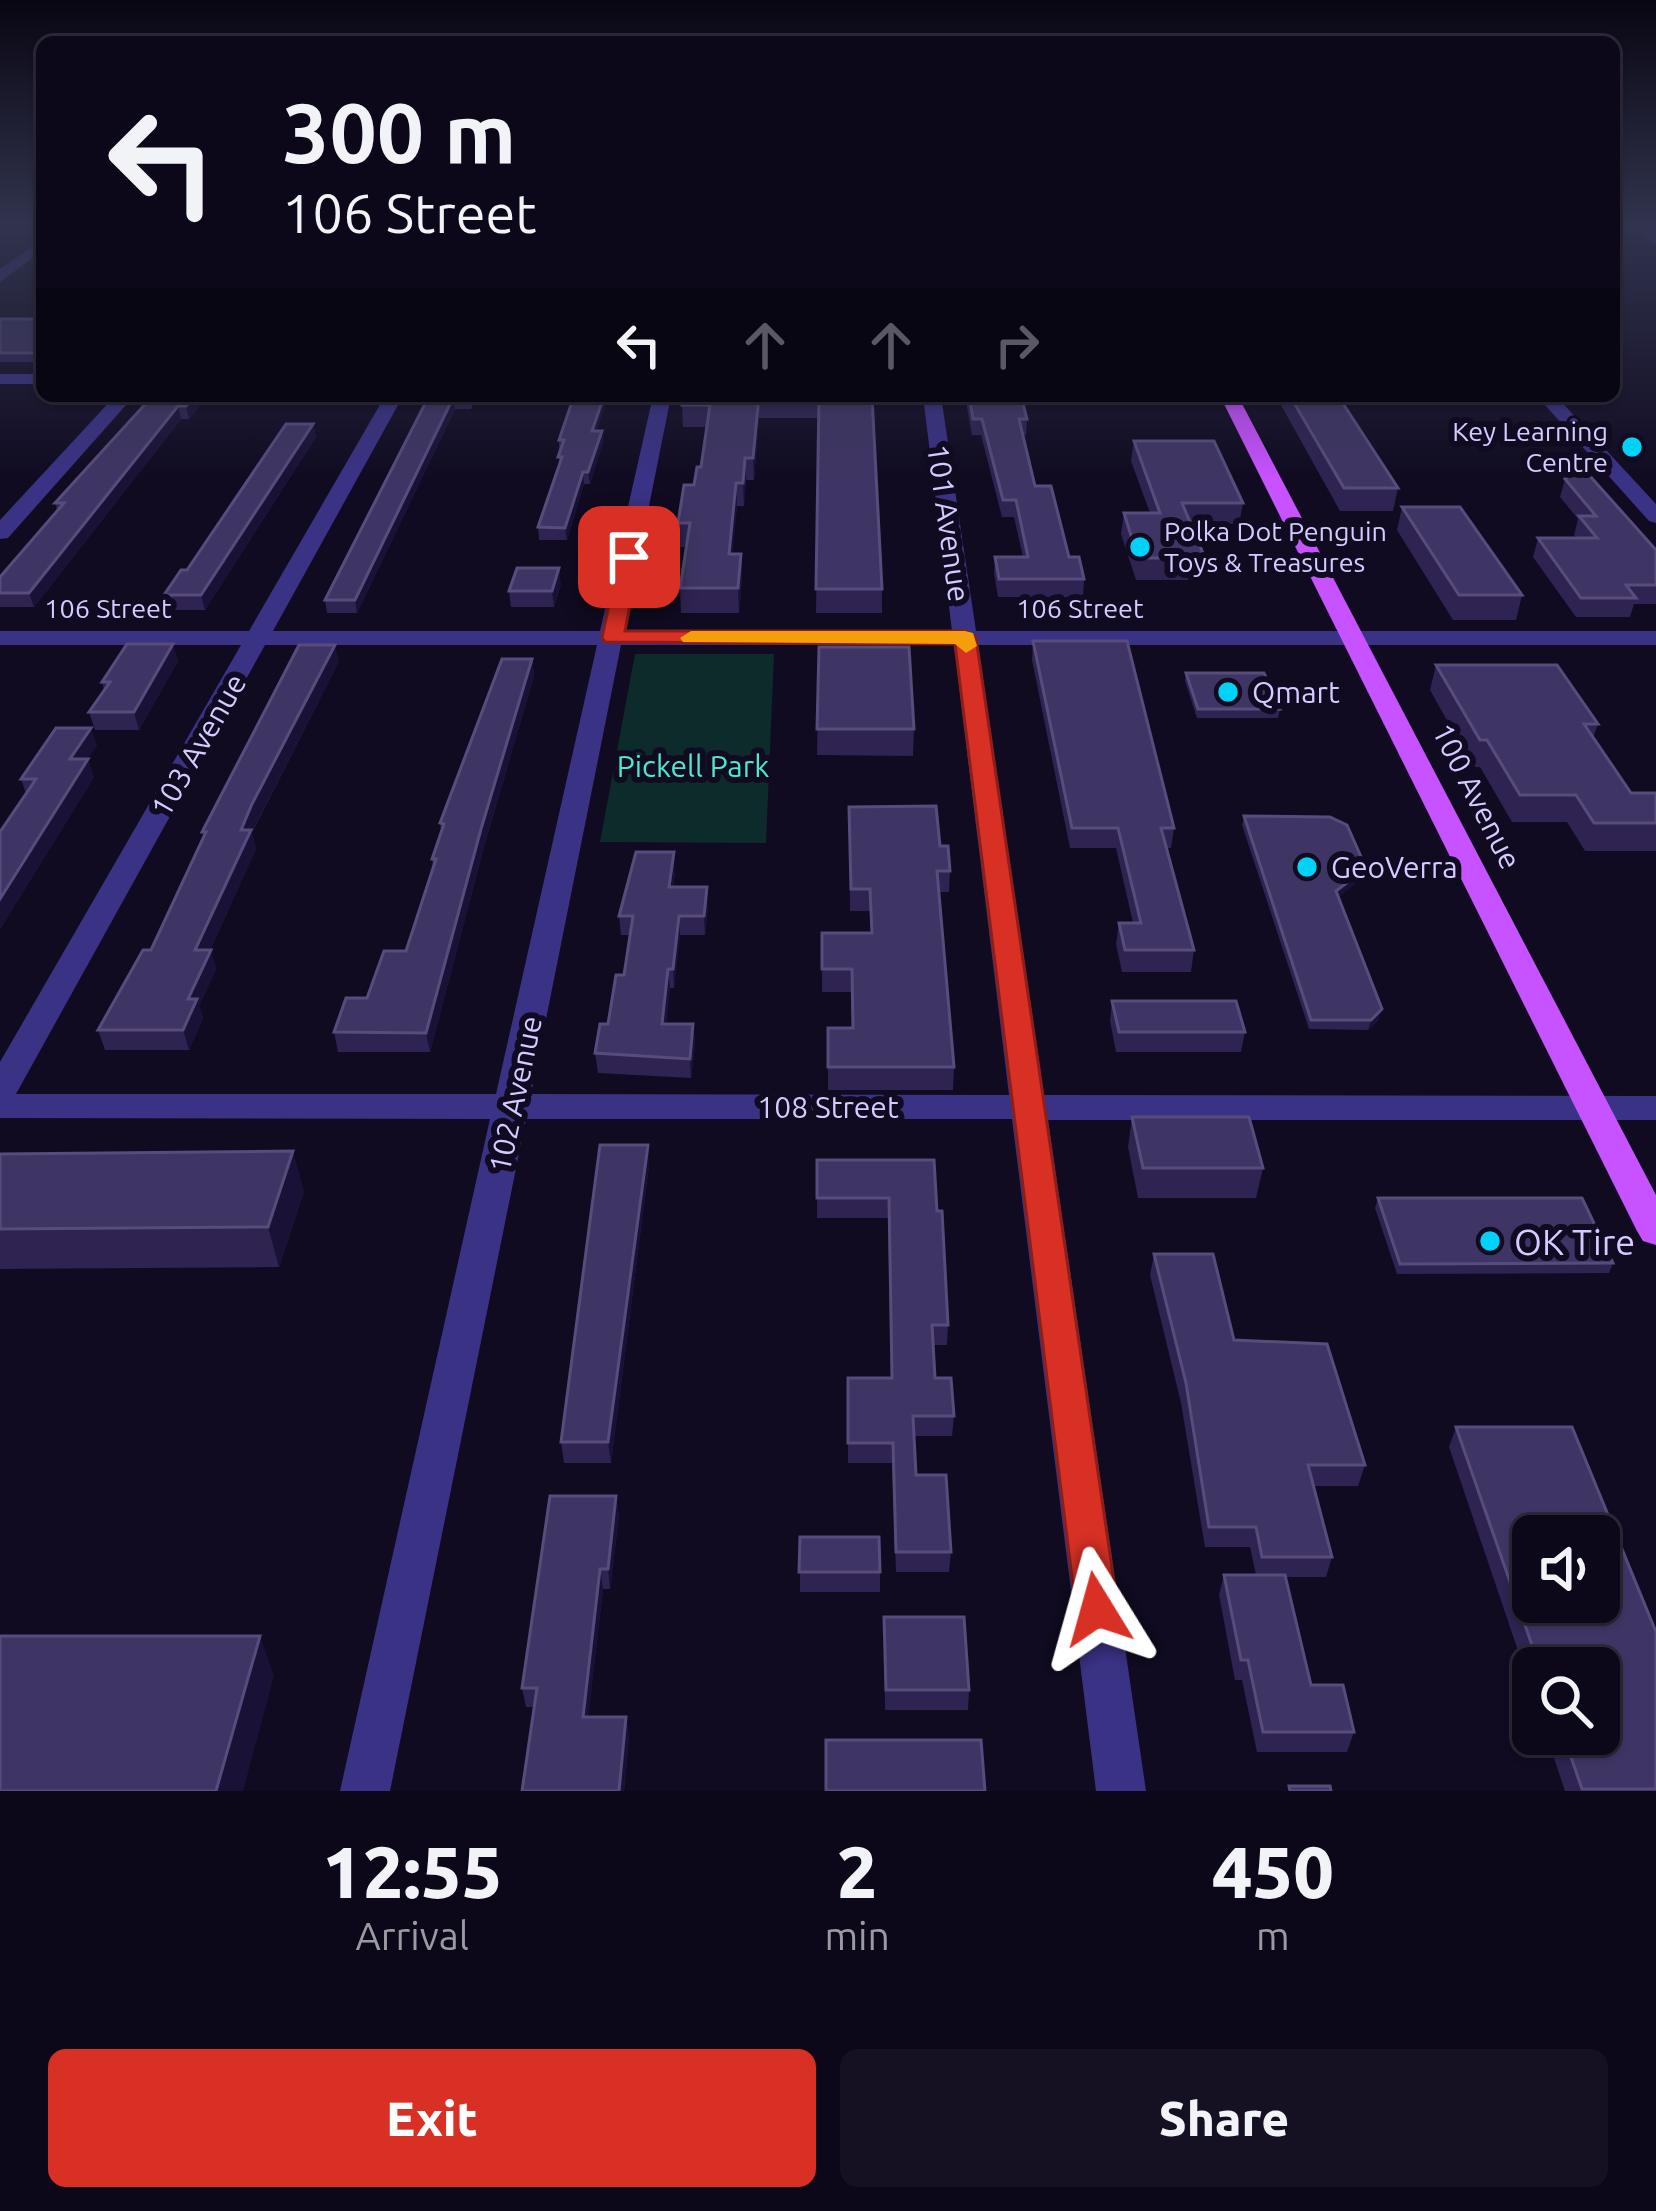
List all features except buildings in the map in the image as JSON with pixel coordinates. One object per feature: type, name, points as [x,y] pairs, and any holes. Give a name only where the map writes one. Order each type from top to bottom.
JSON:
[{"type":"main road","name":"100 Avenue","points":[[1231,402],[1656,1231]]},
{"type":"street","points":[[0,379],[36,379]]},
{"type":"street","points":[[0,533],[119,402]]},
{"type":"street","name":"103 Avenue","points":[[0,1092],[391,402]]},
{"type":"street","name":"102 Avenue","points":[[365,1791],[661,402]]},
{"type":"street","name":"101 Avenue","points":[[933,402],[1121,1791]]},
{"type":"street","points":[[1551,402],[1656,517]]},
{"type":"street","name":"106 Street","points":[[0,638],[1656,638]]},
{"type":"street","name":"108 Street","points":[[0,1106],[1656,1108]]},
{"type":"green space","name":"Pickell Park","points":[[635,654],[774,654],[766,843],[600,842]]},
{"type":"slow traffic","points":[[691,638],[965,638],[966,646]]},
{"type":"place","name":"Key Learning Centre","points":[[1632,447]]},
{"type":"place","name":"Polka Dot Penguin Toys & Treasures","points":[[1140,547]]},
{"type":"place","name":"Qmart","points":[[1228,692]]},
{"type":"place","name":"GeoVerra","points":[[1307,867]]},
{"type":"place","name":"OK Tire","points":[[1490,1241]]},
{"type":"route","points":[[629,557],[613,638],[965,638],[1097,1609]]}]
